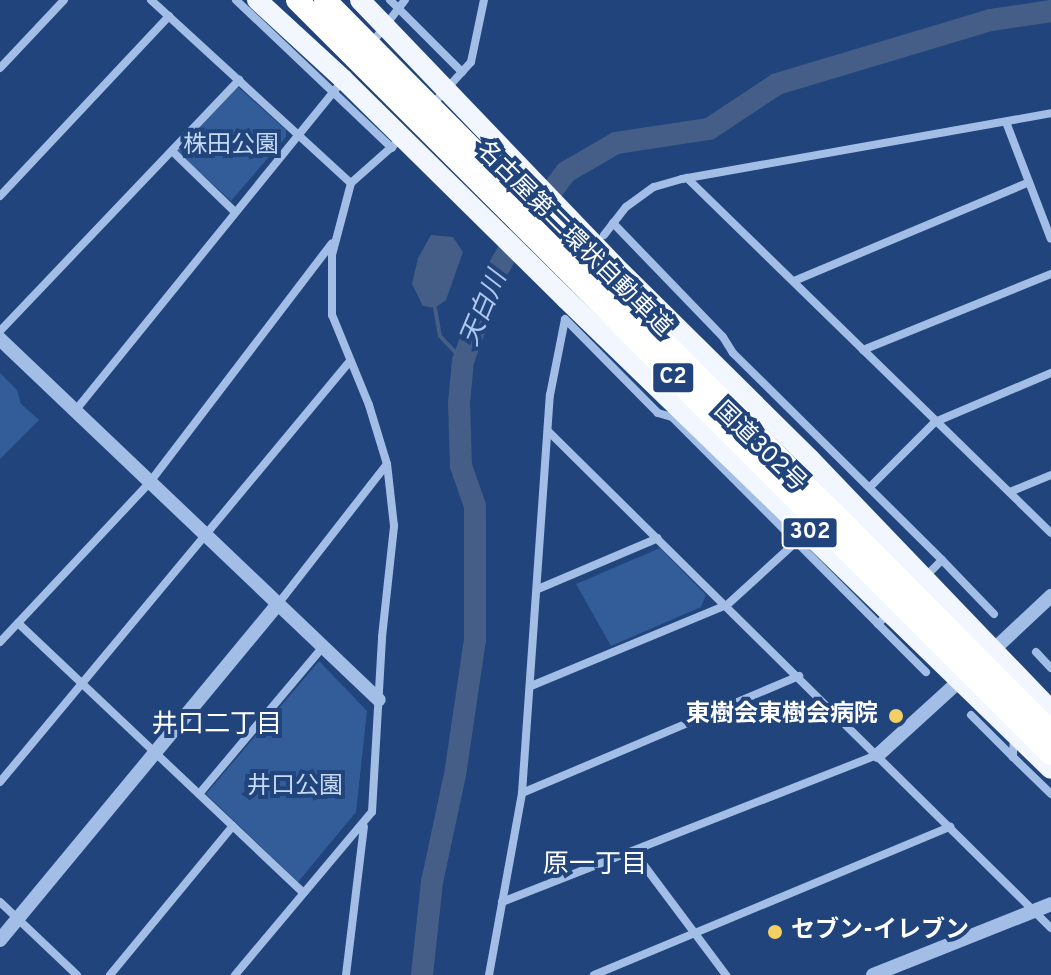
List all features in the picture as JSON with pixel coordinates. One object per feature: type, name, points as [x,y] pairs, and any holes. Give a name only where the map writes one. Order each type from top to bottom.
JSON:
[{"type":"highway","name":"国道302号","points":[[257,0],[343,79],[566,309],[884,618],[960,681],[1051,769]]},
{"type":"highway","name":"名古屋第二環状自動車道","points":[[297,0],[1051,754]]},
{"type":"highway","name":"名古屋第二環状自動車道","points":[[325,0],[1051,732]]},
{"type":"highway","name":"国道302号","points":[[360,0],[614,265],[810,459],[992,651],[1047,702]]},
{"type":"street","points":[[0,68],[64,0]]},
{"type":"street","points":[[151,0],[351,183]]},
{"type":"street","points":[[236,0],[392,148]]},
{"type":"street","points":[[390,0],[462,72]]},
{"type":"street","points":[[75,411],[405,0]]},
{"type":"street","points":[[235,975],[364,826],[372,812],[394,526],[387,464],[332,315],[334,240],[351,183],[392,148],[471,62],[484,0]]},
{"type":"street","points":[[0,196],[169,16]]},
{"type":"street","points":[[0,331],[239,80]]},
{"type":"street","points":[[604,235],[626,207],[654,187],[687,178],[1051,113]]},
{"type":"street","points":[[1006,122],[1051,239]]},
{"type":"street","points":[[172,151],[234,211]]},
{"type":"street","points":[[687,178],[1051,533]]},
{"type":"street","points":[[794,281],[1029,182]]},
{"type":"street","points":[[613,223],[723,337],[733,353],[994,614]]},
{"type":"street","points":[[0,642],[150,482],[334,240]]},
{"type":"street","points":[[863,350],[1051,274]]},
{"type":"street","points":[[489,975],[522,793],[550,395],[566,309]]},
{"type":"street","points":[[566,309],[658,413],[672,417],[796,542],[884,618],[926,672]]},
{"type":"street","points":[[0,339],[379,700]]},
{"type":"street","points":[[0,782],[207,537],[350,361]]},
{"type":"street","points":[[870,487],[935,422],[1051,373]]},
{"type":"street","points":[[548,431],[1051,928]]},
{"type":"street","points":[[0,940],[278,604],[387,464]]},
{"type":"street","points":[[1010,492],[1051,475]]},
{"type":"street","points":[[538,589],[658,538]]},
{"type":"street","points":[[531,686],[727,605],[796,542]]},
{"type":"street","points":[[923,579],[942,560]]},
{"type":"street","points":[[502,902],[878,755],[1051,596]]},
{"type":"street","points":[[18,623],[304,893]]},
{"type":"street","points":[[199,794],[323,647]]},
{"type":"street","points":[[1036,652],[1051,668]]},
{"type":"street","points":[[522,793],[799,676]]},
{"type":"street","points":[[971,715],[1051,795]]},
{"type":"street","points":[[1013,757],[1014,733]]},
{"type":"street","points":[[110,975],[233,826]]},
{"type":"street","points":[[346,975],[364,826]]},
{"type":"street","points":[[594,975],[950,827]]},
{"type":"street","points":[[634,852],[726,975]]},
{"type":"street","points":[[0,902],[77,975]]},
{"type":"street","points":[[873,975],[1051,904]]},
{"type":"green space","name":"株田公園","points":[[238,87],[286,130],[286,137],[231,201],[177,151]]},
{"type":"green space","points":[[0,373],[17,390],[21,404],[39,420],[0,459]]},
{"type":"green space","points":[[660,548],[706,595],[701,607],[611,646],[576,584]]},
{"type":"green space","name":"井口公園","points":[[319,661],[367,711],[356,812],[298,882],[206,794]]},
{"type":"shaded area","points":[[431,235],[453,237],[463,252],[446,300],[435,308],[423,306],[412,284],[418,258]]},
{"type":"waterway","name":"天白川","points":[[422,975],[432,882],[455,775],[475,640],[475,506],[461,466],[459,403],[463,361],[494,276],[514,241],[566,172],[616,143],[709,129],[777,84],[991,20],[1051,11]]},
{"type":"waterway","points":[[435,308],[440,336],[463,361]]},
{"type":"place","name":"東樹会東樹会病院","points":[[896,716]]},
{"type":"place","name":"セブン-イレブン","points":[[775,932]]},
{"type":"district","name":"井口二丁目","points":[[217,726]]},
{"type":"district","name":"原一丁目","points":[[595,866]]}]
